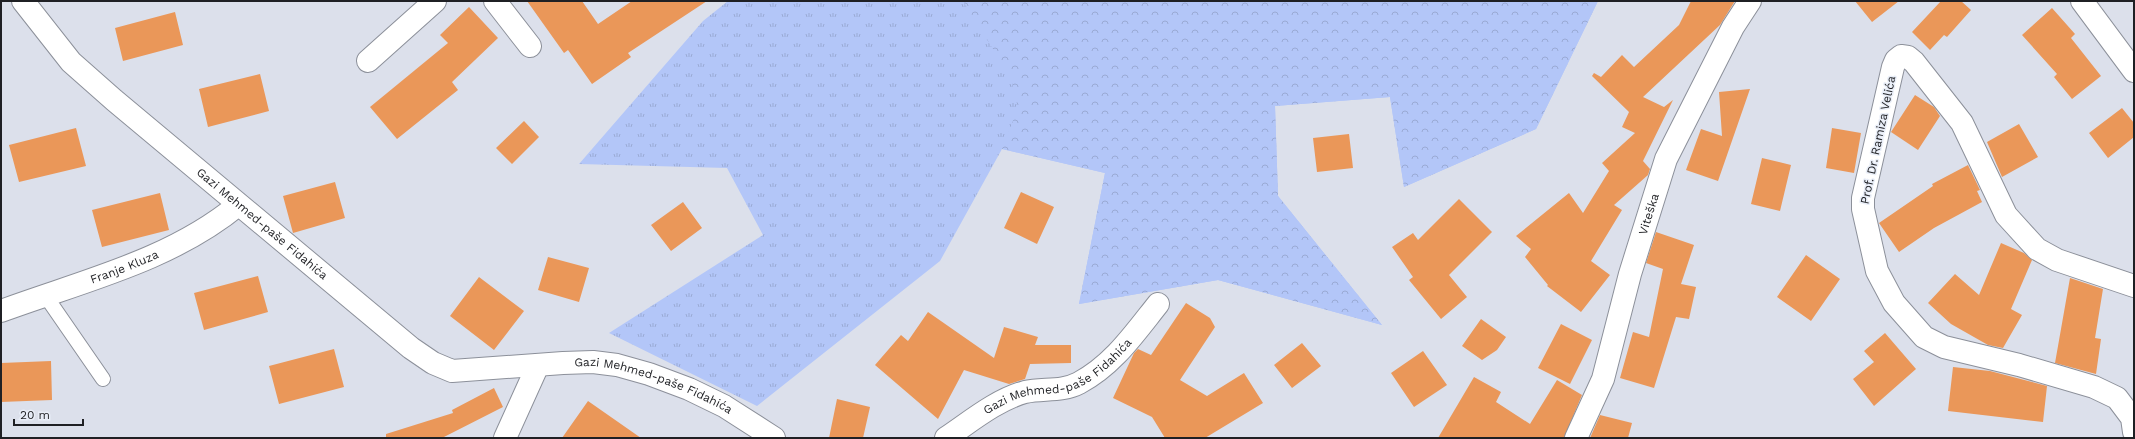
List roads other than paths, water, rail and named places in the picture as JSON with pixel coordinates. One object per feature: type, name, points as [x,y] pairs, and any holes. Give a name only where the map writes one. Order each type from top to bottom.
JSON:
[{"type":"street","name":"Gazi Mehmed-paše Fidahića","points":[[23,1],[71,62],[238,205],[411,348],[433,363],[452,371],[593,362],[617,365],[649,374],[688,389],[724,406],[763,435]]},
{"type":"street","points":[[368,61],[435,1]]},
{"type":"street","points":[[495,1],[530,46]]},
{"type":"street","name":"Viteška","points":[[1576,438],[1603,379],[1630,274],[1666,159],[1733,27],[1750,1]]},
{"type":"street","points":[[2082,1],[2134,71]]},
{"type":"street","name":"Prof. Dr. Ramiza Velića","points":[[2134,286],[2058,260],[2038,249],[2006,215],[1962,123],[1914,62],[1908,57],[1901,56],[1896,60],[1893,67],[1863,198],[1863,209],[1877,271],[1894,303],[1924,337],[1944,347],[2094,387],[2117,398],[2132,418],[2134,432]]},
{"type":"street","name":"Franje Kluza","points":[[1,311],[139,263],[214,225],[238,205]]},
{"type":"street","name":"Gazi Mehmed-paše Fidahića","points":[[946,438],[1006,400],[1025,392],[1063,388],[1077,384],[1092,375],[1125,346],[1158,304]]},
{"type":"street","points":[[505,438],[538,365]]},
{"type":"lane","points":[[45,295],[103,379]]}]
